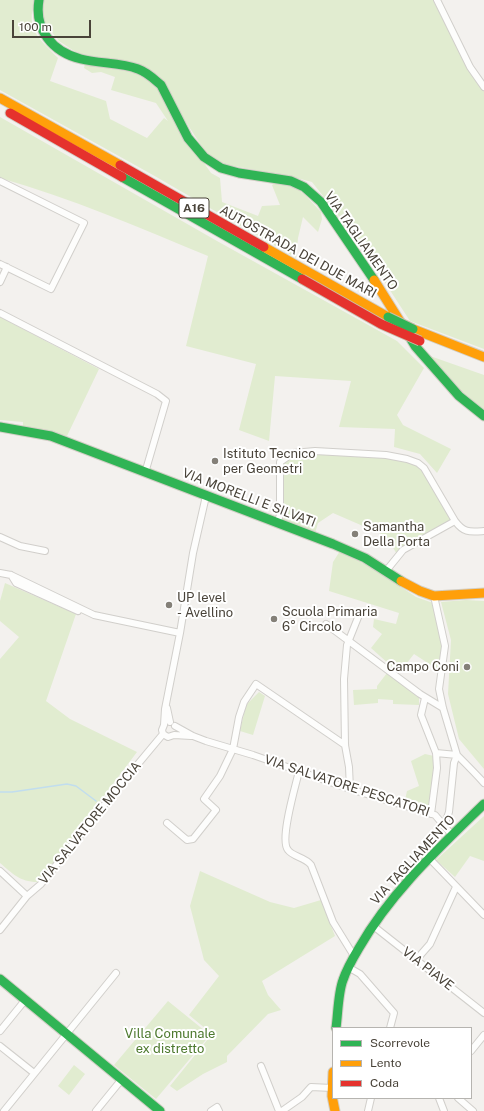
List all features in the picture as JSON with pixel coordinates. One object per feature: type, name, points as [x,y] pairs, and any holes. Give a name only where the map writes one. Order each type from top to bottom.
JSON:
[{"type":"main road","name":"VIA TAGLIAMENTO","points":[[39,0],[36,8],[40,28],[45,36],[62,51],[75,57],[137,69],[155,78],[161,85],[188,138],[204,157],[221,168],[239,173],[291,181],[304,187],[321,202],[341,230],[415,346],[459,396],[484,416]]},
{"type":"main road","name":"AUTOSTRADA DEI DUE MARI","points":[[0,98],[388,317],[413,329],[484,357]]},
{"type":"main road","name":"AUTOSTRADA DEI DUE MARI","points":[[0,108],[381,324],[420,341],[484,365]]},
{"type":"main road","name":"VIA MORELLI E SILVATI","points":[[0,427],[51,436],[355,553],[406,584],[434,596],[484,593]]},
{"type":"main road","name":"VIA TAGLIAMENTO","points":[[336,1027],[340,991],[348,967],[372,925],[391,900],[429,858],[484,804]]},
{"type":"main road","points":[[0,979],[160,1111]]},
{"type":"main road","points":[[331,1111],[332,1092]]},
{"type":"main road","points":[[333,1099],[335,1111]]},
{"type":"street","points":[[437,0],[470,67],[484,87]]},
{"type":"street","points":[[0,181],[84,223],[52,289],[0,264]]},
{"type":"street","points":[[0,282],[7,267]]},
{"type":"street","points":[[0,313],[150,391],[166,401],[145,473]]},
{"type":"street","points":[[277,523],[280,515],[280,462],[293,453],[315,451],[386,455],[407,459],[418,463],[424,468],[460,529],[466,531],[484,531]]},
{"type":"street","points":[[170,724],[162,730],[169,736],[176,730],[170,724],[166,704],[180,633],[193,553],[206,496]]},
{"type":"street","points":[[386,571],[403,550],[455,521]]},
{"type":"street","points":[[0,537],[20,546],[45,551]]},
{"type":"street","points":[[0,573],[11,575],[94,615],[180,633]]},
{"type":"street","points":[[11,575],[16,583],[78,611]]},
{"type":"street","points":[[434,596],[445,646],[440,689],[443,708],[457,755],[484,783]]},
{"type":"street","points":[[350,789],[349,767],[345,745],[344,678],[347,645],[359,615]]},
{"type":"street","points":[[326,624],[425,698],[443,708]]},
{"type":"street","points":[[167,823],[187,840],[193,839],[216,810],[204,799],[220,776],[233,749],[239,717],[244,702],[256,684],[345,745]]},
{"type":"street","points":[[425,698],[421,715],[436,753],[437,768],[432,814]]},
{"type":"street","name":"VIA SALVATORE PESCATORI","points":[[170,724],[193,736],[350,789],[435,815],[452,836]]},
{"type":"street","name":"VIA SALVATORE PESCATORI","points":[[169,736],[193,736]]},
{"type":"street","name":"VIA SALVATORE MOCCIA","points":[[0,930],[27,896],[41,884],[148,751],[169,736]]},
{"type":"street","points":[[436,753],[457,755]]},
{"type":"street","points":[[444,826],[449,812],[454,763],[457,755]]},
{"type":"street","points":[[299,771],[285,834],[285,845],[288,851],[308,860],[333,922],[354,956]]},
{"type":"street","points":[[429,858],[484,915]]},
{"type":"street","points":[[0,871],[27,896]]},
{"type":"street","points":[[416,960],[430,944],[456,887]]},
{"type":"street","name":"VIA PIAVE","points":[[372,925],[484,1013]]},
{"type":"street","points":[[348,967],[360,974],[394,1013],[390,1027]]},
{"type":"street","points":[[4,1111],[116,973]]},
{"type":"street","points":[[0,1031],[26,999]]},
{"type":"street","points":[[472,1050],[483,1038]]},
{"type":"street","points":[[0,1046],[34,1073]]},
{"type":"street","points":[[262,1066],[281,1111],[302,1097],[311,1087],[332,1092]]},
{"type":"street","points":[[96,1111],[122,1080]]},
{"type":"street","points":[[368,1111],[371,1099]]},
{"type":"street","points":[[439,1099],[444,1111]]},
{"type":"street","points":[[459,1099],[473,1111]]},
{"type":"street","points":[[211,1111],[218,1108],[219,1111]]},
{"type":"green space","points":[[0,0],[35,0],[32,10],[33,26],[40,39],[58,58],[50,81],[106,101],[110,119],[147,138],[164,118],[168,121],[156,103],[111,90],[115,77],[101,72],[92,73],[84,68],[85,64],[143,75],[156,85],[180,129],[211,173],[220,178],[222,202],[258,216],[262,206],[280,205],[272,185],[275,183],[295,187],[321,212],[322,219],[318,232],[303,217],[298,238],[296,258],[153,175],[0,90]]},
{"type":"green space","points":[[42,0],[433,0],[467,67],[484,91],[484,349],[410,321],[356,238],[312,182],[223,164],[208,156],[182,116],[159,76],[138,65],[77,53],[59,41],[43,22],[41,10]]},
{"type":"green space","points":[[0,117],[217,241],[397,341],[424,368],[397,415],[403,425],[451,449],[437,473],[420,454],[394,447],[395,429],[339,427],[351,381],[275,376],[269,441],[239,430],[256,364],[186,346],[208,256],[79,204],[0,178]]},
{"type":"green space","points":[[0,317],[99,369],[67,436],[23,426],[23,422],[0,420]]},
{"type":"green space","points":[[430,356],[484,375],[484,411],[464,395]]},
{"type":"green space","points":[[293,453],[386,455],[418,463],[455,521],[398,556],[386,536],[333,513],[318,523],[314,537],[277,523],[280,462]]},
{"type":"green space","points":[[340,551],[379,572],[416,597],[433,603],[444,647],[440,671],[414,654],[399,673],[371,648],[382,634],[373,627],[374,619],[396,624],[399,613],[329,591],[333,562]]},
{"type":"green space","points":[[5,583],[76,614],[46,701],[70,719],[137,752],[55,861],[37,882],[21,879],[0,863],[0,659],[19,637],[0,621],[0,601]]},
{"type":"green space","name":"Campo Coni","points":[[466,600],[484,601],[484,769],[459,739],[448,694],[451,640],[441,602]]},
{"type":"green space","points":[[387,673],[419,698],[419,705],[393,704],[393,700],[378,699],[378,703],[354,705],[353,690],[377,689],[377,686]]},
{"type":"green space","points":[[259,692],[265,696],[253,735],[240,731],[246,705]]},
{"type":"green space","points":[[425,754],[434,756],[434,776],[429,810],[405,800],[407,791],[419,786],[411,761]]},
{"type":"green space","points":[[484,816],[484,861],[470,856],[455,877],[436,860]]},
{"type":"green space","points":[[200,871],[270,902],[294,908],[321,900],[335,936],[262,981],[268,995],[281,1010],[268,1014],[227,1056],[227,1062],[203,1074],[177,1091],[170,1086],[212,1034],[189,1015],[219,976],[204,960],[190,906]]},
{"type":"green space","name":"Villa Comunale ex distretto","points":[[168,1001],[210,1035],[156,1099],[114,1065]]},
{"type":"green space","points":[[74,1065],[85,1074],[69,1095],[58,1086]]},
{"type":"waterway","points":[[0,792],[12,792],[67,784],[76,786],[96,801]]},
{"type":"traffic: fast","points":[[39,0],[38,11],[42,30],[47,38],[62,51],[81,59],[124,65],[141,70],[161,85],[188,138],[204,157],[221,168],[239,173],[291,181],[304,187],[321,202],[374,280]]},
{"type":"traffic: fast","points":[[122,177],[302,279]]},
{"type":"traffic: fast","points":[[388,317],[413,329]]},
{"type":"traffic: fast","points":[[409,336],[415,346],[459,396],[484,416]]},
{"type":"traffic: fast","points":[[0,427],[51,436],[333,544],[365,558],[401,581]]},
{"type":"traffic: fast","points":[[336,1027],[341,985],[346,971],[372,928],[401,889],[450,837],[484,804]]},
{"type":"traffic: fast","points":[[0,979],[160,1111]]},
{"type":"traffic: slow","points":[[0,98],[120,165]]},
{"type":"traffic: slow","points":[[264,247],[388,317]]},
{"type":"traffic: slow","points":[[374,280],[401,323]]},
{"type":"traffic: slow","points":[[413,329],[484,357]]},
{"type":"traffic: slow","points":[[401,581],[420,591],[434,596],[484,593]]},
{"type":"traffic: slow","points":[[333,1099],[335,1111]]},
{"type":"traffic: jam","points":[[10,113],[122,177]]},
{"type":"traffic: jam","points":[[120,165],[264,247]]},
{"type":"traffic: jam","points":[[302,279],[381,324],[420,341]]},
{"type":"place","name":"Istituto Tecnico per Geometri","points":[[215,461]]},
{"type":"place","name":"Samantha Della Porta","points":[[355,534]]},
{"type":"place","name":"UP level - Avellino","points":[[169,605]]},
{"type":"place","name":"Scuola Primaria 6° Circolo","points":[[274,619]]},
{"type":"place","name":"Campo Coni","points":[[467,667]]}]
